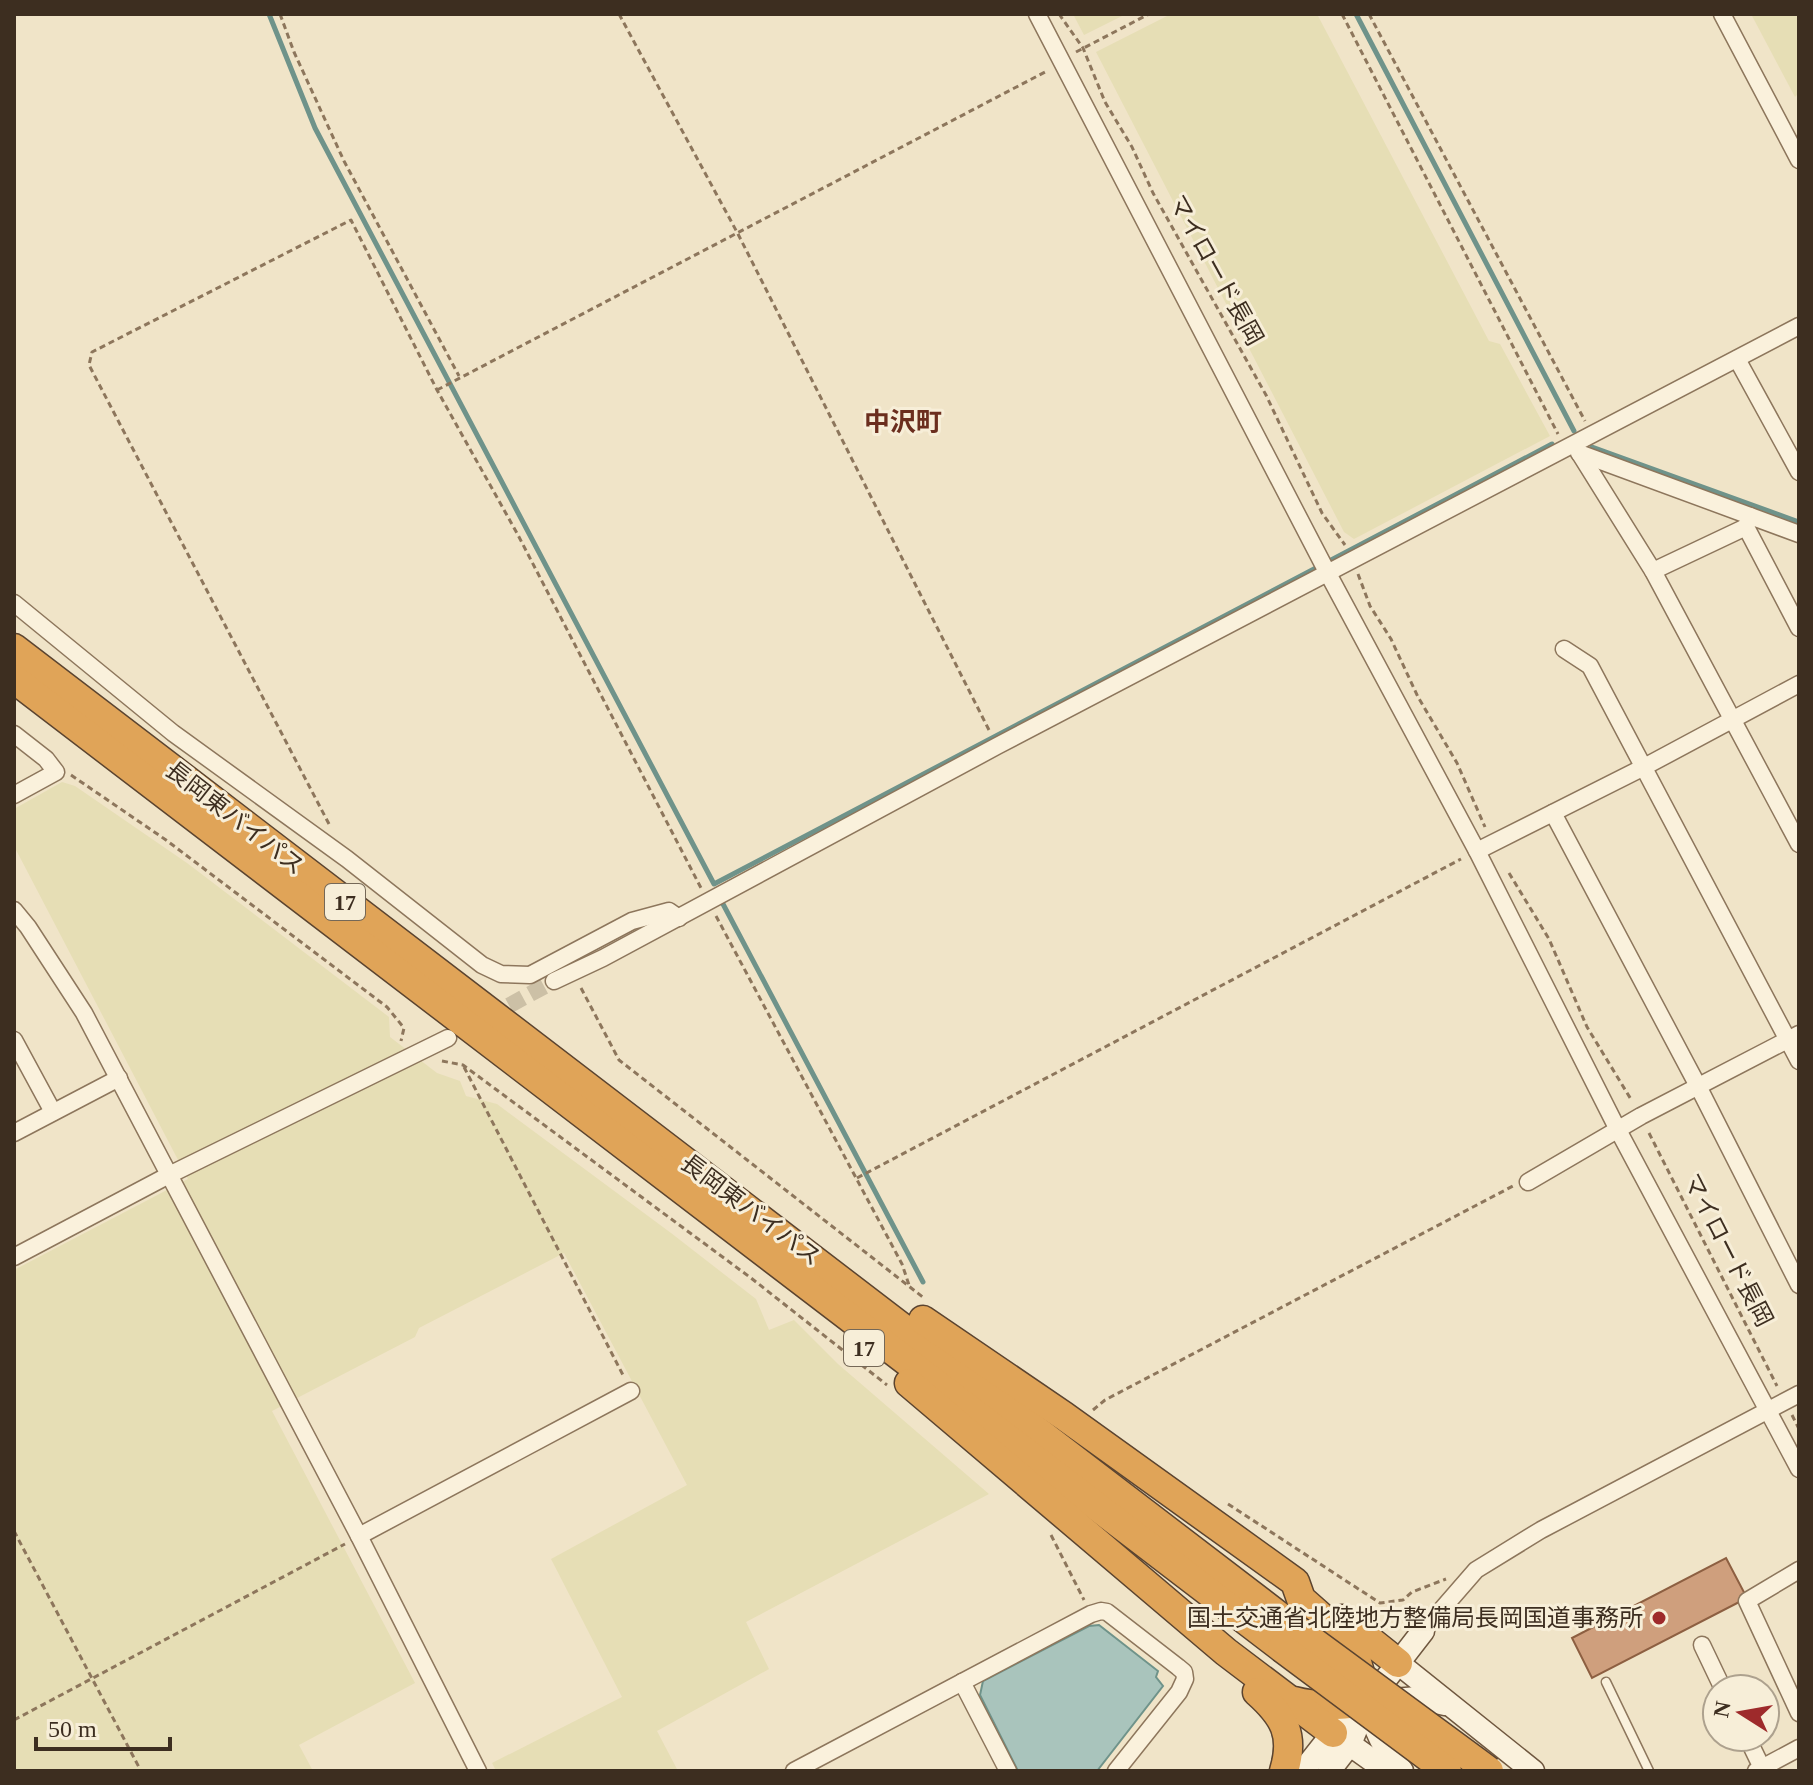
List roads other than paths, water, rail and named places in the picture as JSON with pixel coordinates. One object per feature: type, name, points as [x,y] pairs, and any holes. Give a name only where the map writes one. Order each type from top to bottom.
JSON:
[{"type":"highway","name":"長岡東バイパス","points":[[14,648],[677,1154],[1289,1638],[1447,1771]]},
{"type":"highway","name":"長岡東バイパス","points":[[14,679],[391,967],[1289,1638],[1489,1771]]},
{"type":"highway","name":"17","points":[[391,967],[649,1183],[901,1376],[1226,1652],[1341,1738]]},
{"type":"highway","name":"17","points":[[677,1154],[1064,1416],[1295,1582],[1398,1663]]},
{"type":"highway","name":"17","points":[[1287,1699],[1311,1705],[1368,1702],[1354,1651],[1345,1638],[1301,1599],[1295,1582]]},
{"type":"highway","points":[[1226,1652],[1233,1670],[1277,1710],[1289,1750],[1284,1771]]},
{"type":"street","points":[[1037,14],[1324,566],[1477,851],[1618,1130],[1799,1469]]},
{"type":"street","points":[[1722,14],[1799,160]]},
{"type":"street","points":[[554,981],[679,918],[1324,566],[1572,449],[1799,326]]},
{"type":"street","points":[[1737,359],[1799,472]]},
{"type":"street","points":[[1572,449],[1748,522],[1799,534]]},
{"type":"street","points":[[1572,449],[1653,571],[1799,844]]},
{"type":"street","points":[[1653,571],[1748,522]]},
{"type":"street","points":[[1748,522],[1799,628]]},
{"type":"street","points":[[14,603],[173,733],[347,859],[482,965],[501,974],[530,975],[632,921],[669,911],[679,918]]},
{"type":"street","points":[[1564,649],[1590,666],[1794,1037],[1799,1061]]},
{"type":"street","points":[[1477,851],[1799,684]]},
{"type":"street","points":[[14,734],[46,759],[56,772],[14,795]]},
{"type":"street","points":[[1553,813],[1799,1285]]},
{"type":"street","points":[[14,910],[58,970],[119,1078],[359,1536],[478,1771]]},
{"type":"street","points":[[1528,1182],[1618,1130],[1794,1037]]},
{"type":"street","points":[[14,1257],[169,1175],[448,1038]]},
{"type":"street","points":[[14,1040],[53,1112]]},
{"type":"street","points":[[14,1133],[119,1078]]},
{"type":"street","points":[[359,1536],[631,1391]]},
{"type":"street","points":[[1303,1771],[1341,1738],[1423,1631],[1476,1570],[1541,1530],[1799,1394]]},
{"type":"street","points":[[1799,1570],[1747,1601],[1799,1713]]},
{"type":"street","points":[[794,1771],[814,1766],[962,1682],[1101,1611],[1107,1612],[1184,1672],[1185,1679],[1179,1692],[1116,1771]]},
{"type":"street","points":[[1702,1645],[1715,1673]]},
{"type":"street","name":"17","points":[[1398,1663],[1533,1771]]},
{"type":"street","points":[[962,1682],[1008,1771]]},
{"type":"street","name":"17","points":[[1402,1771],[1374,1729],[1368,1702],[1418,1698],[1450,1705]]},
{"type":"street","points":[[1329,1771],[1341,1738]]},
{"type":"street","name":"17","points":[[1341,1738],[1387,1771]]},
{"type":"street","points":[[1759,1769],[1799,1748]]},
{"type":"lane","points":[[1606,1682],[1649,1771]]},
{"type":"water","points":[[1099,1625],[1158,1671],[1156,1677],[1163,1686],[1097,1771],[1018,1771],[980,1695],[983,1681],[1089,1626]]},
{"type":"waterway","points":[[269,14],[315,128],[714,884],[1552,444]]},
{"type":"waterway","points":[[1356,14],[1574,431]]},
{"type":"waterway","points":[[1592,447],[1799,522]]},
{"type":"waterway","points":[[723,904],[923,1282]]},
{"type":"tunnel","points":[[488,1017],[554,981]]},
{"type":"place","name":"国土交通省北陸地方整備局長岡国道事務所","points":[[1659,1618]]},
{"type":"district","name":"中沢町","points":[[903,422]]}]
